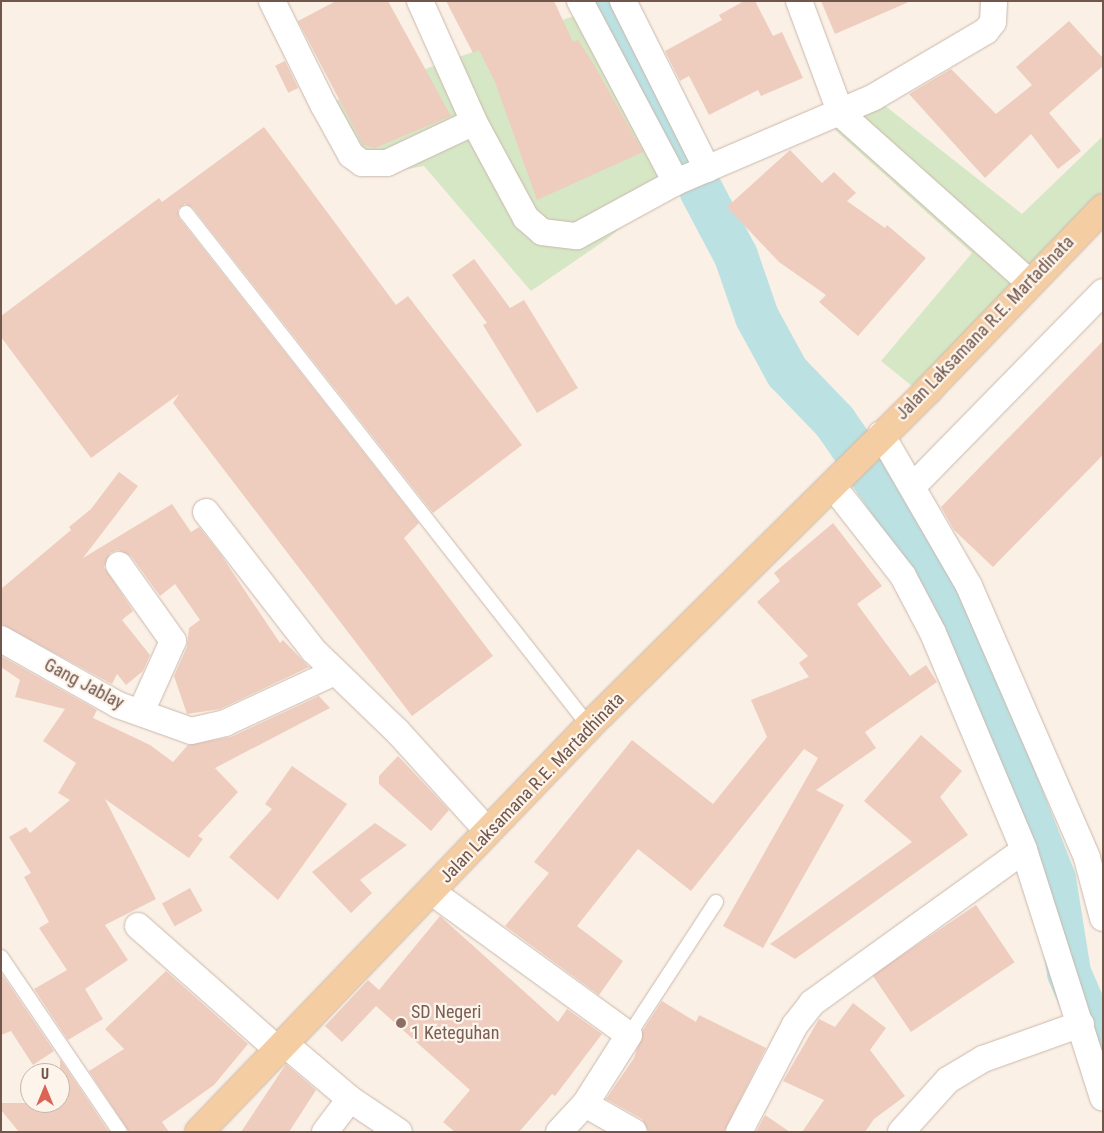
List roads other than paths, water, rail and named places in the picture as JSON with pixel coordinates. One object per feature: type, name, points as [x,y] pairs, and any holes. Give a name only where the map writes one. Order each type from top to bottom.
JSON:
[{"type":"main road","name":"Jalan Laksamana R.E. Martadinata","points":[[874,440],[1103,208]]},
{"type":"main road","name":"Jalan Laksamana R.E. Martadhinata","points":[[200,1131],[432,892],[487,830],[588,726],[874,440]]},
{"type":"street","points":[[272,1],[351,155],[362,163],[387,163],[474,122]]},
{"type":"street","points":[[420,1],[474,122],[526,218],[542,232],[577,236],[676,182],[841,114],[986,31],[993,22],[994,1]]},
{"type":"street","points":[[580,1],[676,182]]},
{"type":"street","points":[[623,1],[707,169]]},
{"type":"street","points":[[799,1],[841,114],[1028,282]]},
{"type":"street","points":[[914,485],[1103,292]]},
{"type":"street","points":[[874,440],[914,485],[969,586],[1087,858],[1103,918]]},
{"type":"street","points":[[838,478],[903,576],[933,633],[1024,850],[1103,1098]]},
{"type":"street","points":[[206,512],[313,650],[487,830]]},
{"type":"street","points":[[119,565],[172,641],[141,712]]},
{"type":"street","name":"Gang Jablay","points":[[1,640],[118,705],[191,731],[225,723],[335,672]]},
{"type":"street","points":[[739,1132],[795,1025],[812,1003],[1024,850]]},
{"type":"street","points":[[432,892],[629,1035],[585,1104],[559,1132]]},
{"type":"street","points":[[138,926],[282,1047],[350,1099],[399,1132]]},
{"type":"street","points":[[901,1132],[948,1080],[983,1059],[1081,1024]]},
{"type":"street","points":[[325,1132],[350,1099]]},
{"type":"street","points":[[585,1104],[634,1132]]},
{"type":"lane","points":[[186,213],[588,726]]},
{"type":"lane","points":[[629,1035],[716,902]]},
{"type":"lane","points":[[1,957],[120,1132]]},
{"type":"waterway","points":[[597,1],[691,172]]},
{"type":"waterway","points":[[701,190],[736,256],[757,317],[787,372],[835,422],[946,583],[974,676],[1054,879],[1069,973],[1103,1051]]},
{"type":"place","name":"SD Negeri 1 Keteguhan","points":[[401,1023]]}]
